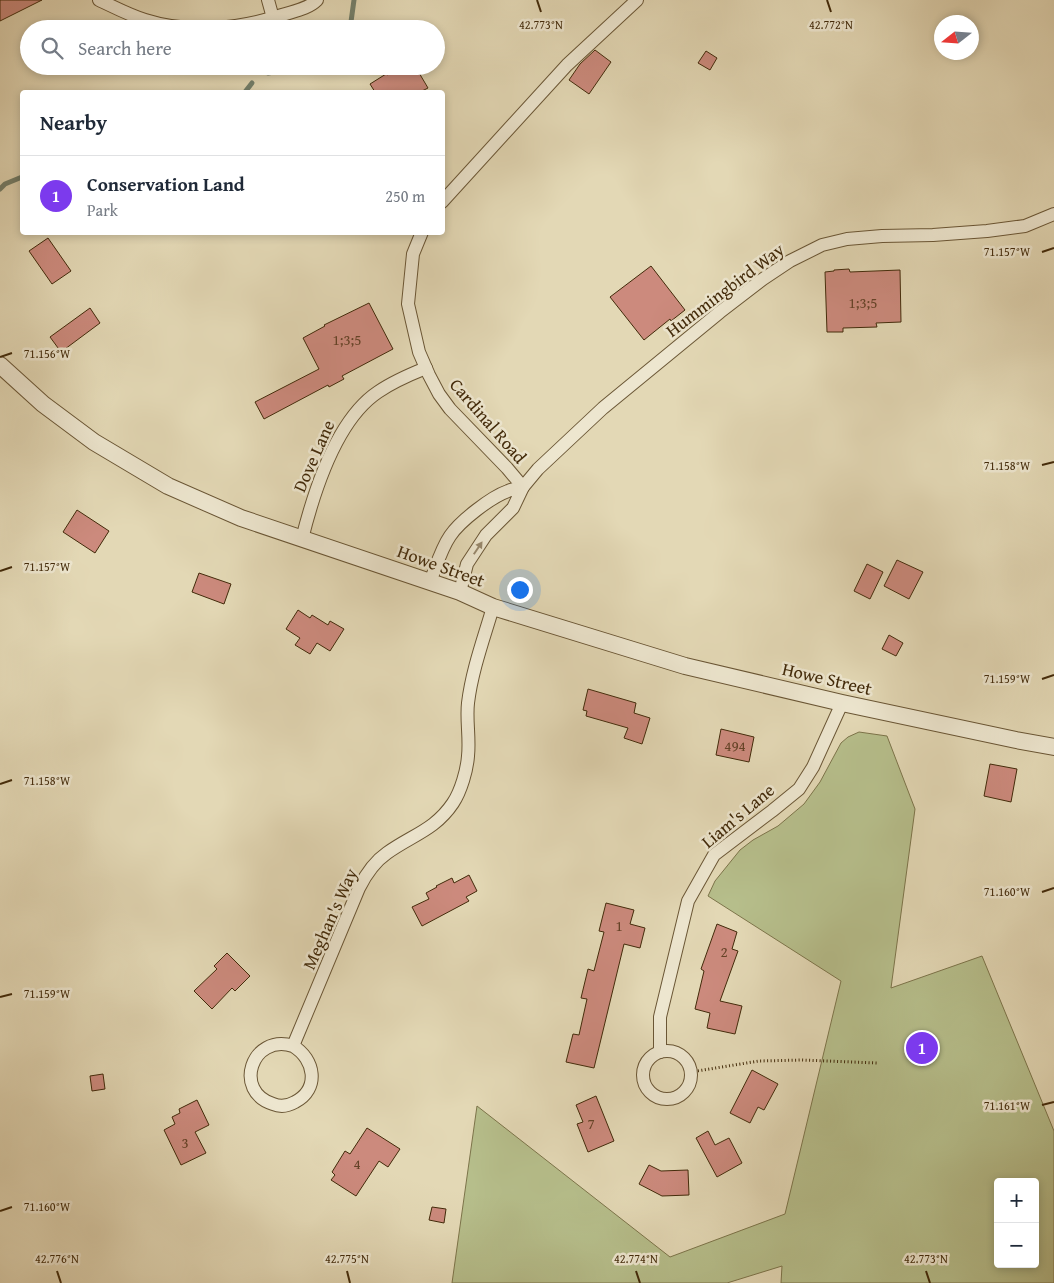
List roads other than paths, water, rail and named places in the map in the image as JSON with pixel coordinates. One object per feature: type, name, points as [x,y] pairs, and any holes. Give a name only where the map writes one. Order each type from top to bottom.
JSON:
[{"type":"street","points":[[99,0],[147,20]]},
{"type":"street","points":[[268,0],[273,18]]},
{"type":"street","points":[[263,20],[308,6],[317,0]]},
{"type":"street","points":[[445,199],[567,65],[637,0]]},
{"type":"street","name":"Hummingbird Way","points":[[460,592],[467,564],[486,535],[513,508],[522,486],[538,469],[603,408],[720,312],[790,261],[822,245],[847,240],[882,236],[933,235],[1025,226],[1054,214]]},
{"type":"street","name":"Cardinal Road","points":[[421,235],[414,254],[408,304],[419,352],[439,394],[450,409],[522,486]]},
{"type":"street","name":"Howe Street","points":[[0,365],[43,404],[94,442],[168,486],[240,518],[460,592],[493,606],[685,666],[842,703],[1054,747]]},
{"type":"street","name":"Dove Lane","points":[[302,538],[309,510],[333,448],[348,421],[357,410],[378,392],[426,368]]},
{"type":"street","name":"Hummingbird Way","points":[[430,582],[450,536],[458,526],[474,512],[507,491],[522,486]]},
{"type":"street","name":"Meghan's Way","points":[[294,1046],[366,875],[375,863],[386,854],[438,822],[458,794],[468,757],[468,704],[471,687],[493,606]]},
{"type":"street","name":"Liam's Lane","points":[[660,1052],[660,1017],[688,901],[714,855],[772,811],[798,788],[813,767],[842,703]]},
{"type":"street","points":[[282,1044],[294,1046],[308,1059],[312,1071],[311,1084],[305,1095],[295,1103],[282,1106],[270,1103],[260,1097],[253,1087],[250,1075],[253,1063],[260,1053],[270,1046],[282,1044]]},
{"type":"street","points":[[668,1051],[684,1058],[689,1064],[691,1072],[688,1088],[682,1094],[667,1100],[652,1094],[644,1082],[643,1075],[648,1061],[660,1052],[668,1051]]},
{"type":"waterway","points":[[351,20],[354,0]]},
{"type":"waterway","points":[[247,90],[252,83]]},
{"type":"waterway","points":[[0,189],[5,184],[20,178]]},
{"type":"place","name":"Conservation Land","points":[[922,1048]]}]
